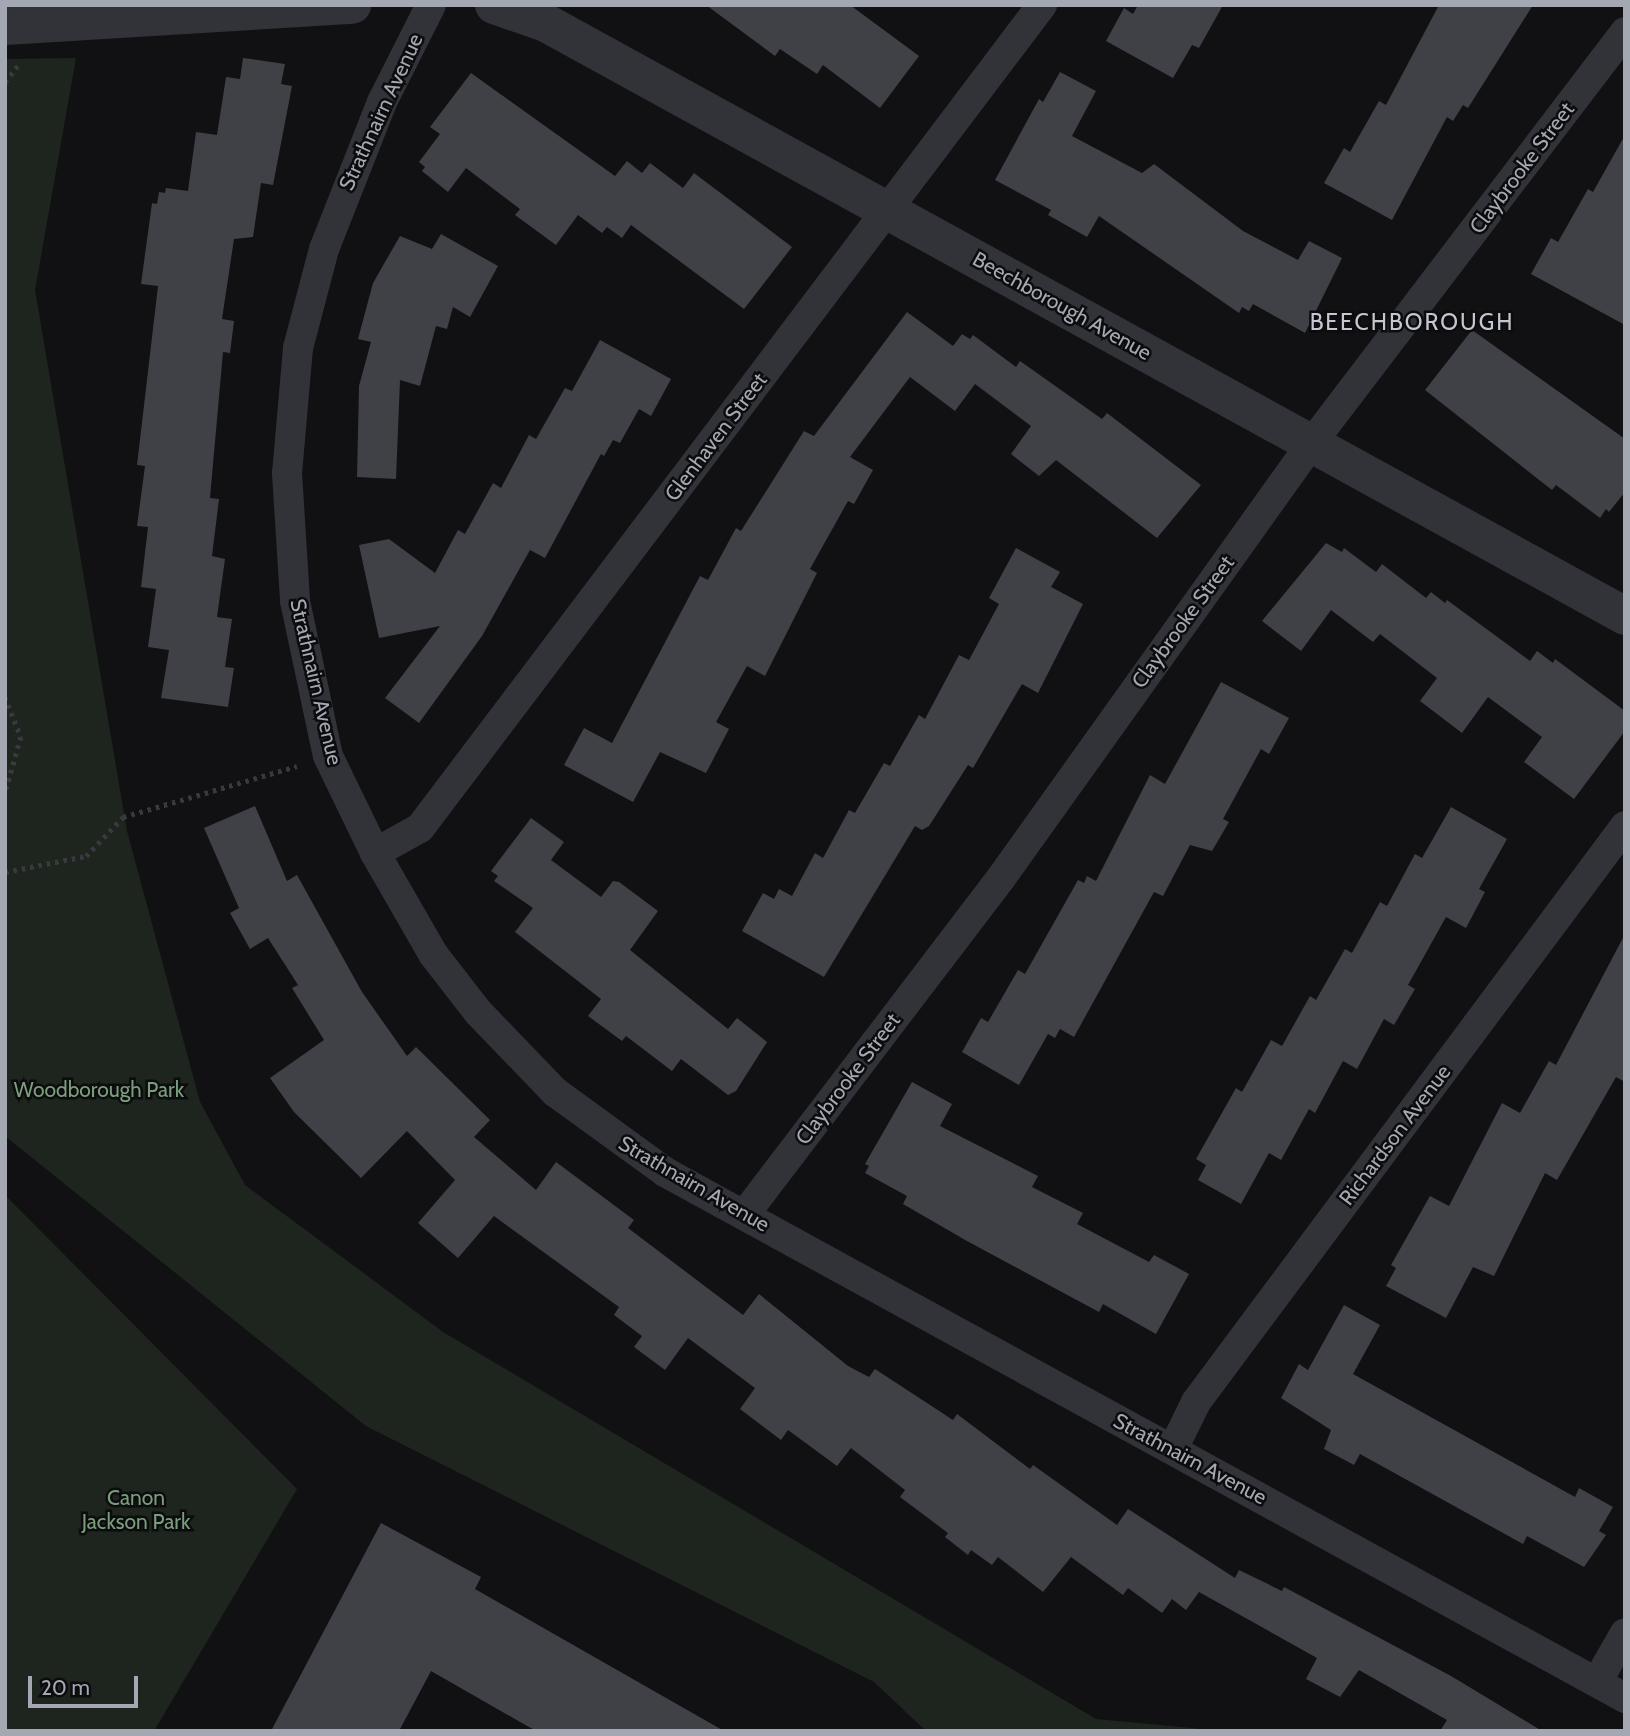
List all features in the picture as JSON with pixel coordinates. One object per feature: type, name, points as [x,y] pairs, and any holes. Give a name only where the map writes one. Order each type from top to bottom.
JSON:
[{"type":"street","points":[[12,42],[352,5]]},
{"type":"street","name":"Strathnairn Avenue","points":[[431,5],[347,181],[298,348],[287,473],[289,538],[296,601],[328,756],[375,853],[433,954],[530,1068],[603,1130],[665,1172],[1625,1698]]},
{"type":"street","name":"Beechborough Avenue","points":[[494,5],[547,23],[1625,616]]},
{"type":"street","name":"Glenhaven Street","points":[[375,853],[420,828],[1042,5]]},
{"type":"street","name":"Claybrooke Street","points":[[745,1214],[1001,878],[1311,444],[1625,32]]},
{"type":"street","name":"Richardson Avenue","points":[[1172,1449],[1196,1402],[1625,826]]},
{"type":"street","points":[[1597,1682],[1625,1633]]},
{"type":"path","points":[[5,82],[16,72],[12,42]]},
{"type":"path","points":[[5,697],[21,737],[5,793]]},
{"type":"path","points":[[5,872],[86,856],[123,817],[328,756]]},
{"type":"green space","name":"Woodborough Park","points":[[76,58],[35,290],[127,831],[200,1102],[245,1185],[443,1332],[1096,1719],[1223,1731],[926,1731],[874,1682],[366,1426],[5,1136],[5,59]]},
{"type":"green space","name":"Canon Jackson Park","points":[[5,1195],[297,1489],[154,1731],[5,1731]]},
{"type":"building","points":[[706,5],[850,5],[919,56],[880,108],[823,65],[817,74],[780,49],[775,56]]},
{"type":"building","points":[[1138,5],[1223,5],[1199,48],[1192,45],[1173,78],[1106,41],[1124,8],[1133,14]]},
{"type":"building","points":[[1439,5],[1533,5],[1468,108],[1463,105],[1453,121],[1447,117],[1392,220],[1324,183],[1344,148],[1350,152],[1379,101],[1386,105]]},
{"type":"building","points":[[243,58],[285,64],[281,84],[292,86],[273,185],[261,183],[253,237],[234,239],[222,319],[234,321],[230,353],[223,352],[210,498],[219,499],[212,556],[225,559],[217,617],[232,619],[225,667],[234,668],[228,707],[161,698],[169,650],[148,647],[156,589],[141,587],[148,527],[137,526],[145,466],[137,465],[158,286],[141,284],[152,203],[157,204],[159,192],[165,193],[166,188],[188,191],[196,132],[217,135],[226,77],[240,79]]},
{"type":"building","points":[[1060,72],[1096,91],[1072,136],[1142,173],[1154,164],[1243,231],[1298,260],[1309,241],[1342,258],[1305,333],[1253,304],[1249,311],[1242,307],[1239,313],[1099,216],[1087,237],[1048,215],[1051,210],[995,180],[1039,99],[1043,102]]},
{"type":"building","points":[[471,73],[615,176],[627,161],[642,173],[650,163],[683,188],[694,173],[792,247],[744,309],[631,225],[622,238],[607,227],[602,233],[578,215],[556,245],[515,215],[520,209],[466,168],[448,192],[422,171],[425,167],[419,162],[440,134],[430,127]]},
{"type":"building","points":[[1625,135],[1625,325],[1531,274],[1551,238],[1558,242],[1588,189],[1593,192]]},
{"type":"building","points":[[441,234],[498,266],[470,317],[453,307],[447,329],[436,326],[420,386],[400,380],[396,479],[357,477],[359,386],[371,342],[358,339],[373,283],[400,236],[432,249]]},
{"type":"building","points":[[907,312],[953,346],[962,334],[970,339],[973,335],[1016,367],[1020,361],[1102,419],[1107,413],[1201,485],[1157,538],[1056,460],[1039,476],[1011,454],[1031,426],[975,384],[955,411],[910,377],[850,457],[873,470],[854,504],[848,501],[810,569],[817,573],[765,676],[747,666],[716,722],[729,729],[706,773],[660,752],[633,802],[564,765],[584,728],[612,743],[700,576],[708,580],[736,528],[741,531],[804,431],[814,436]]},
{"type":"building","points":[[1472,330],[1625,439],[1625,492],[1609,512],[1606,509],[1600,518],[1556,485],[1552,490],[1425,390]]},
{"type":"building","points":[[600,340],[671,379],[651,416],[639,409],[620,443],[613,440],[604,456],[601,454],[545,558],[530,550],[482,636],[419,723],[385,698],[440,626],[379,638],[359,545],[389,539],[435,573],[458,530],[465,534],[493,483],[501,488],[529,435],[536,439],[565,388],[572,391]]},
{"type":"building","points":[[1326,543],[1342,552],[1344,548],[1376,572],[1382,564],[1426,598],[1431,592],[1445,603],[1447,600],[1530,661],[1537,651],[1553,663],[1555,659],[1625,711],[1625,731],[1574,799],[1524,762],[1542,737],[1488,697],[1462,733],[1420,701],[1437,678],[1380,634],[1373,642],[1331,610],[1301,651],[1262,621]]},
{"type":"building","points":[[1016,548],[1060,572],[1051,587],[1083,604],[1038,693],[1022,684],[973,768],[968,765],[929,826],[922,830],[915,826],[824,977],[742,931],[763,893],[774,899],[779,889],[792,896],[815,853],[823,858],[849,810],[855,813],[884,763],[890,766],[919,715],[925,719],[959,655],[969,660],[999,604],[989,598]]},
{"type":"building","points":[[1221,682],[1289,718],[1269,754],[1261,749],[1223,819],[1229,822],[1212,851],[1190,845],[1163,896],[1154,892],[1074,1037],[1060,1029],[1055,1038],[1048,1034],[1019,1085],[962,1052],[981,1018],[988,1022],[1018,970],[1025,974],[1078,880],[1084,883],[1087,876],[1096,881],[1150,775],[1165,784]]},
{"type":"building","points":[[255,806],[287,881],[297,875],[362,992],[407,1056],[416,1047],[490,1120],[474,1137],[536,1190],[556,1162],[634,1220],[628,1228],[743,1315],[759,1294],[848,1366],[869,1377],[875,1369],[953,1420],[957,1414],[1030,1469],[1033,1465],[1117,1525],[1128,1509],[1235,1578],[1239,1570],[1282,1591],[1284,1587],[1451,1676],[1542,1731],[1440,1731],[1447,1720],[1359,1670],[1340,1697],[1306,1679],[1317,1658],[1199,1592],[1186,1610],[1172,1599],[1162,1613],[1128,1588],[1123,1595],[1071,1557],[1043,1592],[998,1557],[992,1565],[971,1550],[968,1555],[945,1537],[948,1533],[900,1497],[905,1490],[851,1448],[837,1466],[788,1430],[781,1440],[740,1409],[755,1388],[688,1338],[665,1370],[634,1347],[642,1336],[614,1315],[619,1307],[494,1216],[458,1258],[418,1223],[455,1180],[407,1131],[361,1178],[294,1112],[270,1078],[324,1040],[292,988],[298,985],[268,938],[250,949],[230,913],[239,908],[204,828]]},
{"type":"building","points":[[1451,807],[1507,839],[1479,889],[1485,892],[1466,928],[1446,917],[1408,985],[1415,989],[1394,1025],[1384,1019],[1357,1069],[1343,1061],[1315,1113],[1309,1109],[1281,1160],[1269,1153],[1241,1204],[1198,1180],[1206,1165],[1196,1159],[1236,1088],[1242,1092],[1271,1040],[1282,1046],[1310,996],[1316,1000],[1345,949],[1352,953],[1380,902],[1387,906],[1415,854],[1422,858]]},
{"type":"building","points":[[531,818],[564,842],[551,860],[601,897],[613,881],[619,882],[658,911],[630,950],[728,1029],[737,1018],[767,1042],[736,1091],[728,1095],[681,1059],[672,1071],[626,1036],[622,1041],[588,1016],[601,999],[515,932],[533,908],[494,881],[498,876],[491,871]]},
{"type":"building","points":[[1625,934],[1625,1082],[1616,1077],[1557,1180],[1545,1173],[1494,1276],[1473,1267],[1446,1318],[1386,1286],[1396,1268],[1391,1265],[1430,1196],[1449,1206],[1502,1103],[1520,1113],[1549,1061],[1556,1065]]},
{"type":"building","points":[[912,1082],[952,1104],[940,1126],[1038,1176],[1032,1187],[1083,1213],[1077,1224],[1149,1262],[1154,1255],[1189,1274],[1156,1334],[1103,1304],[1099,1312],[967,1241],[903,1204],[907,1196],[865,1173],[869,1166],[865,1164]]},
{"type":"building","points":[[1344,1305],[1380,1325],[1353,1374],[1575,1497],[1579,1488],[1613,1507],[1599,1531],[1606,1535],[1584,1567],[1527,1536],[1523,1544],[1360,1454],[1354,1465],[1324,1449],[1331,1430],[1281,1398],[1299,1364],[1308,1370]]},
{"type":"building","points":[[381,1523],[481,1577],[475,1589],[724,1731],[536,1731],[431,1671],[399,1731],[271,1731]]},
{"type":"district","name":"BEECHBOROUGH","points":[[1412,322]]}]
